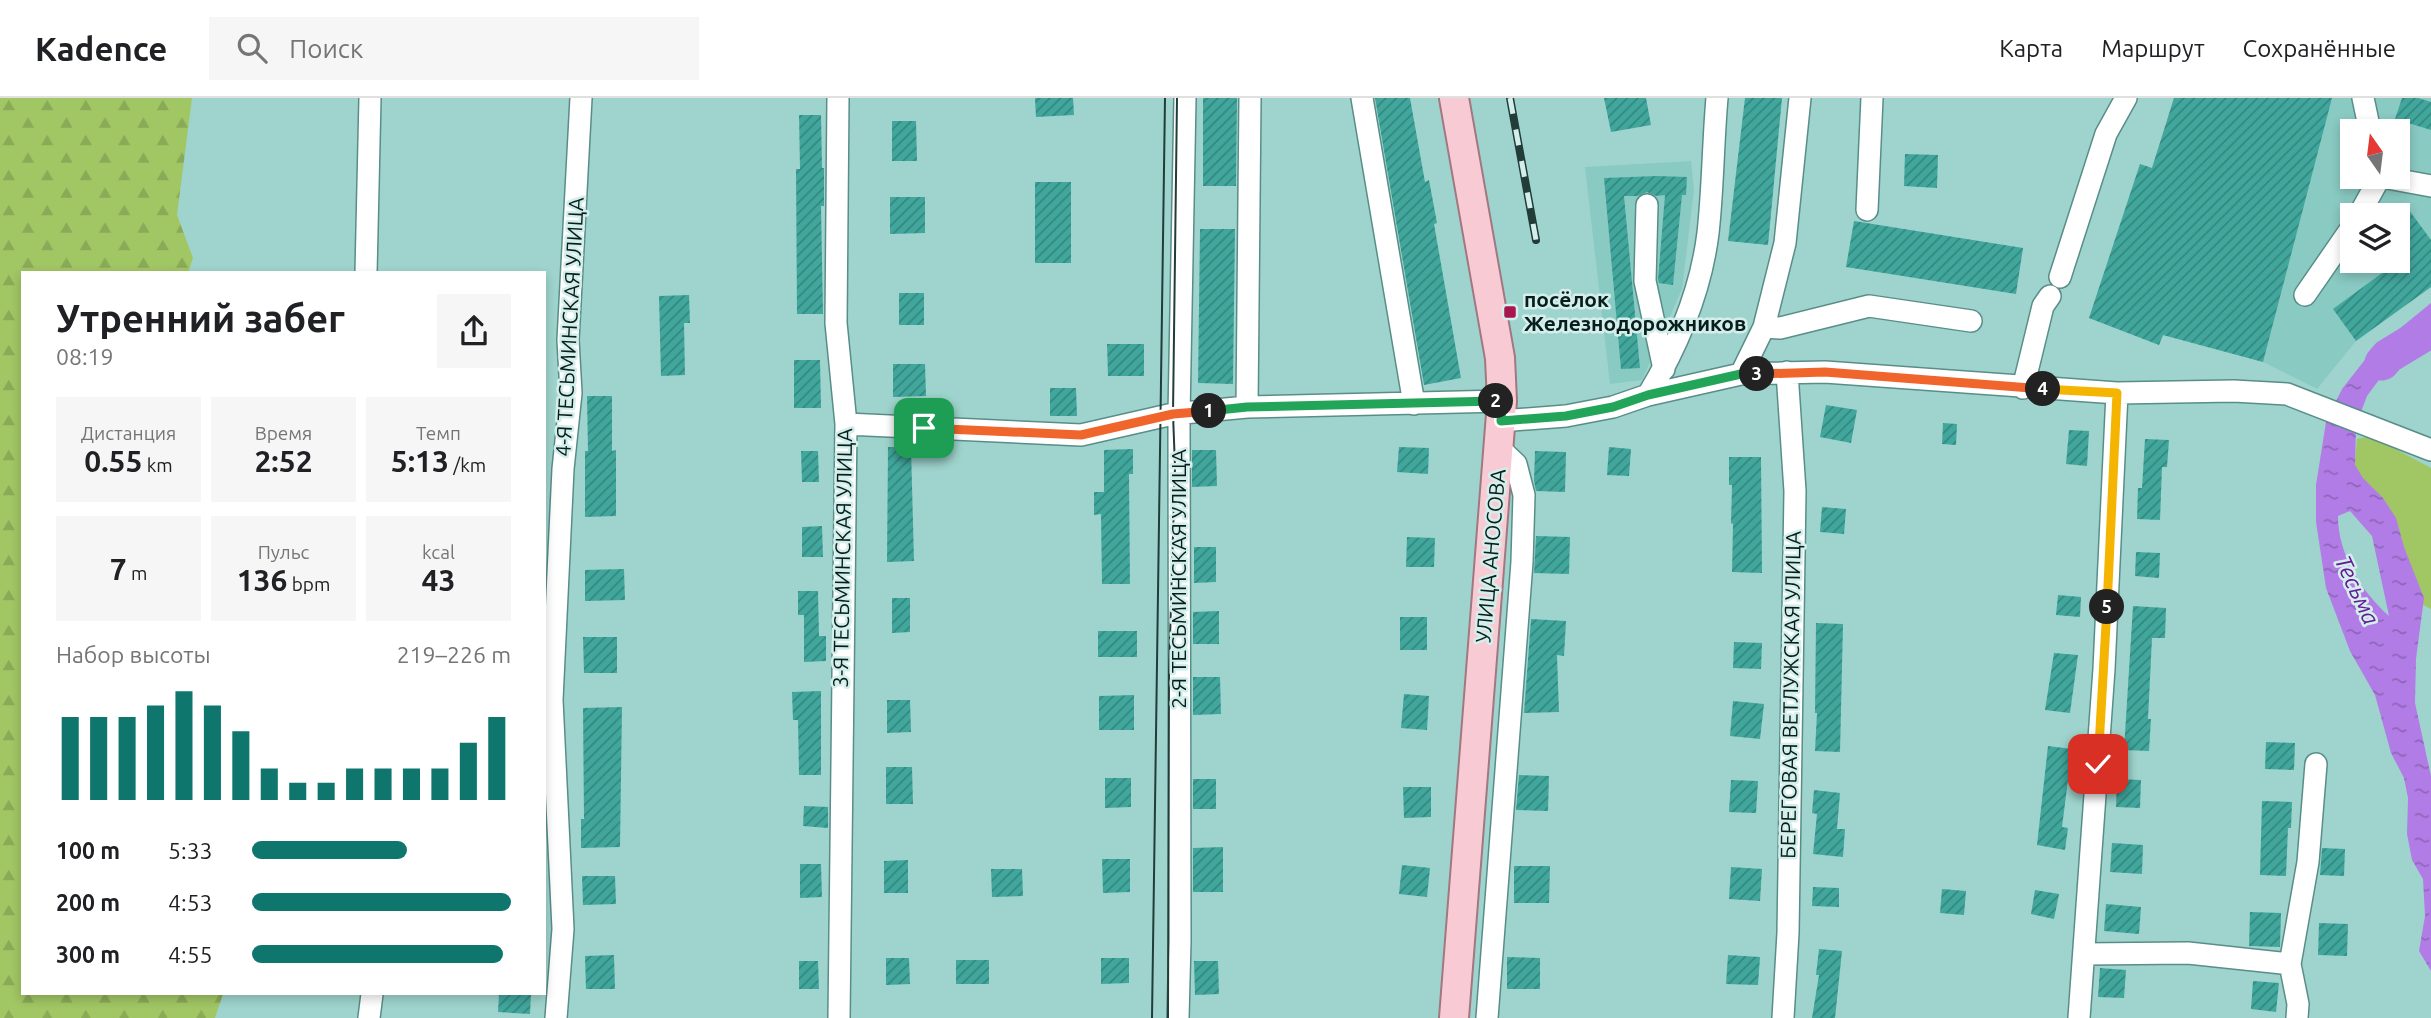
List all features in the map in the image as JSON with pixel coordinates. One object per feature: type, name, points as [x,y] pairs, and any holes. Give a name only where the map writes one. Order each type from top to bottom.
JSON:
[{"type":"main road","name":"УЛИЦА АНОСОВА","points":[[1454,98],[1500,358],[1501,423],[1454,1018]]},
{"type":"street","points":[[366,271],[370,98]]},
{"type":"street","name":"4-Я ТЕСЬМИНСКАЯ УЛИЦА","points":[[556,1018],[563,929],[552,700],[563,469],[571,393],[568,340],[581,98]]},
{"type":"street","name":"3-Я ТЕСЬМИНСКАЯ УЛИЦА","points":[[838,98],[836,323],[846,424],[839,1018]]},
{"type":"street","name":"2-Я ТЕСЬМИНСКАЯ УЛИЦА","points":[[1178,1018],[1180,941],[1170,416],[1185,98]]},
{"type":"street","points":[[1247,407],[1250,98]]},
{"type":"street","points":[[1362,98],[1414,404]]},
{"type":"street","points":[[1648,395],[1664,369],[1696,288],[1708,235],[1717,98]]},
{"type":"street","points":[[1741,374],[1763,327],[1785,243],[1800,98]]},
{"type":"street","points":[[1867,210],[1872,98]]},
{"type":"street","points":[[2024,388],[2043,306],[2055,286],[2106,134],[2126,98]]},
{"type":"street","points":[[2364,98],[2368,119]]},
{"type":"street","points":[[2410,182],[2431,186]]},
{"type":"street","points":[[1647,205],[1645,281],[1664,369]]},
{"type":"street","points":[[2305,295],[2340,244]]},
{"type":"street","points":[[1763,327],[1780,328],[1869,306],[1970,321]]},
{"type":"street","name":"БЕРЕГОВАЯ ВЕТЛУЖСКАЯ УЛИЦА","points":[[1783,1018],[1788,933],[1795,491],[1787,372]]},
{"type":"street","points":[[846,424],[1081,435],[1170,416],[1247,407],[1414,404],[1501,423],[1566,416],[1613,407],[1648,395],[1741,374],[1825,372],[2117,393],[2256,391],[2287,394],[2431,450]]},
{"type":"street","points":[[2079,1018],[2104,669],[2117,393]]},
{"type":"street","points":[[1487,1018],[1522,562],[1524,495],[1501,423]]},
{"type":"street","points":[[2297,1018],[2298,1004],[2290,964],[2308,862],[2316,764]]},
{"type":"street","points":[[2084,954],[2188,953],[2290,964]]},
{"type":"street","points":[[369,1018],[372,995]]},
{"type":"shaded area","points":[[2174,98],[2431,98],[2431,287],[2356,341],[2317,389],[2263,362],[2163,335],[2159,345],[2089,318],[2140,164],[2152,168]]},
{"type":"shaded area","points":[[1691,161],[1694,190],[1682,289],[1642,380],[1610,384],[1585,167]]},
{"type":"green space","points":[[0,98],[192,98],[177,215],[193,258],[189,271],[21,271],[21,995],[223,995],[215,1018],[0,1018]]},
{"type":"green space","points":[[2371,436],[2431,468],[2431,609],[2418,602],[2354,470],[2357,439]]},
{"type":"water","points":[[2431,303],[2431,326],[2390,365],[2367,396],[2356,425],[2355,465],[2396,518],[2424,598],[2416,659],[2415,703],[2431,776],[2431,971],[2419,951],[2425,916],[2423,879],[2412,860],[2407,834],[2408,798],[2404,778],[2391,753],[2375,695],[2350,651],[2326,588],[2316,522],[2316,485],[2326,422],[2342,389],[2371,352]],"holes":[[[2350,511],[2372,536],[2389,616],[2369,595],[2353,571],[2342,544],[2338,516]]]},
{"type":"building","points":[[1035,98],[1073,98],[1074,115],[1036,117]]},
{"type":"building","points":[[1203,98],[1237,98],[1236,186],[1203,186]]},
{"type":"building","points":[[1375,98],[1410,98],[1425,182],[1429,180],[1437,223],[1434,224],[1461,378],[1424,385]]},
{"type":"building","points":[[1604,98],[1646,98],[1651,125],[1611,132]]},
{"type":"building","points":[[1745,98],[1782,98],[1768,245],[1728,241]]},
{"type":"building","points":[[2174,98],[2332,98],[2263,362],[2163,335],[2159,345],[2089,318],[2140,164],[2152,168]]},
{"type":"building","points":[[2402,98],[2418,98],[2431,102],[2431,130],[2410,124],[2410,119],[2395,119]]},
{"type":"building","points":[[799,115],[821,115],[824,168],[824,206],[821,206],[823,314],[797,314],[796,169],[800,169]]},
{"type":"building","points":[[892,121],[916,121],[917,161],[892,161]]},
{"type":"building","points":[[1905,154],[1938,155],[1937,188],[1904,186]]},
{"type":"building","points":[[1687,177],[1686,195],[1682,195],[1673,285],[1659,283],[1658,280],[1665,195],[1656,196],[1647,192],[1638,196],[1624,196],[1640,368],[1621,369],[1604,178]]},
{"type":"building","points":[[1035,182],[1071,182],[1071,263],[1035,263]]},
{"type":"building","points":[[890,197],[925,197],[925,233],[890,234]]},
{"type":"building","points":[[2410,211],[2431,240],[2431,287],[2356,341],[2333,309],[2382,273],[2410,273]]},
{"type":"building","points":[[1854,221],[2023,248],[2016,294],[1846,267]]},
{"type":"building","points":[[1200,229],[1235,229],[1233,384],[1198,383]]},
{"type":"building","points":[[899,293],[924,293],[924,325],[899,325]]},
{"type":"building","points":[[689,295],[690,323],[684,323],[685,375],[661,376],[659,296]]},
{"type":"building","points":[[1107,344],[1144,344],[1144,376],[1108,376]]},
{"type":"building","points":[[794,360],[820,360],[821,408],[794,408]]},
{"type":"building","points":[[893,364],[925,364],[926,396],[893,397]]},
{"type":"building","points":[[1050,388],[1076,388],[1077,416],[1050,416]]},
{"type":"building","points":[[587,396],[612,396],[612,451],[616,450],[616,516],[585,517]]},
{"type":"building","points":[[1826,405],[1857,410],[1851,443],[1820,437]]},
{"type":"building","points":[[1943,423],[1957,424],[1956,445],[1942,444]]},
{"type":"building","points":[[2069,430],[2089,431],[2087,466],[2066,464]]},
{"type":"building","points":[[2145,439],[2169,440],[2167,467],[2162,467],[2160,520],[2137,519]]},
{"type":"building","points":[[888,447],[911,447],[914,561],[887,562]]},
{"type":"building","points":[[1399,447],[1429,448],[1428,474],[1397,472]]},
{"type":"building","points":[[1609,447],[1631,449],[1629,476],[1607,475]]},
{"type":"building","points":[[1133,449],[1133,474],[1129,474],[1130,584],[1102,584],[1101,514],[1094,515],[1094,492],[1104,492],[1104,450]]},
{"type":"building","points":[[1192,450],[1216,450],[1217,486],[1192,487]]},
{"type":"building","points":[[801,451],[818,451],[819,482],[802,482]]},
{"type":"building","points":[[1535,451],[1566,452],[1565,492],[1536,491]]},
{"type":"building","points":[[1729,457],[1761,457],[1762,573],[1732,572],[1732,485],[1729,485]]},
{"type":"building","points":[[1822,507],[1846,509],[1844,534],[1820,532]]},
{"type":"building","points":[[822,526],[823,557],[802,557],[802,527]]},
{"type":"building","points":[[1536,536],[1570,537],[1569,574],[1534,573]]},
{"type":"building","points":[[1407,537],[1435,538],[1434,567],[1406,567]]},
{"type":"building","points":[[1194,547],[1216,547],[1216,582],[1194,583]]},
{"type":"building","points":[[2136,552],[2160,553],[2159,578],[2135,576]]},
{"type":"building","points":[[624,569],[625,600],[585,601],[585,570]]},
{"type":"building","points":[[798,591],[818,591],[819,636],[826,636],[826,661],[804,662],[804,615],[798,615]]},
{"type":"building","points":[[2058,595],[2081,597],[2080,617],[2056,615]]},
{"type":"building","points":[[892,598],[910,598],[910,632],[892,633]]},
{"type":"building","points":[[2133,606],[2166,608],[2165,638],[2152,638],[2149,751],[2124,750]]},
{"type":"building","points":[[1219,611],[1219,644],[1193,644],[1193,612]]},
{"type":"building","points":[[1400,617],[1427,617],[1427,650],[1400,650]]},
{"type":"building","points":[[1531,619],[1566,621],[1564,656],[1557,655],[1559,712],[1524,713]]},
{"type":"building","points":[[1816,623],[1843,624],[1840,752],[1815,751]]},
{"type":"building","points":[[1098,631],[1137,631],[1137,657],[1098,657]]},
{"type":"building","points":[[583,637],[617,637],[617,673],[584,673]]},
{"type":"building","points":[[1734,642],[1762,643],[1761,669],[1733,668]]},
{"type":"building","points":[[2054,653],[2078,655],[2070,713],[2045,710]]},
{"type":"building","points":[[1193,677],[1220,677],[1221,714],[1193,715]]},
{"type":"building","points":[[821,691],[821,775],[799,775],[798,720],[793,720],[792,692]]},
{"type":"building","points":[[1404,694],[1429,696],[1427,730],[1401,728]]},
{"type":"building","points":[[1134,695],[1134,730],[1099,730],[1099,696]]},
{"type":"building","points":[[887,700],[910,700],[911,732],[887,733]]},
{"type":"building","points":[[1733,701],[1764,704],[1760,739],[1730,736]]},
{"type":"building","points":[[622,707],[620,847],[581,848],[581,819],[584,819],[583,708]]},
{"type":"building","points":[[2266,742],[2295,743],[2294,770],[2265,769]]},
{"type":"building","points":[[2048,746],[2072,749],[2062,827],[2068,828],[2065,850],[2037,845]]},
{"type":"building","points":[[886,767],[912,767],[913,804],[886,804]]},
{"type":"building","points":[[1519,775],[1549,776],[1548,811],[1516,810]]},
{"type":"building","points":[[1105,778],[1131,778],[1131,807],[1105,808]]},
{"type":"building","points":[[1193,779],[1216,779],[1216,809],[1193,809]]},
{"type":"building","points":[[2117,779],[2141,780],[2140,808],[2116,807]]},
{"type":"building","points":[[1731,780],[1758,781],[1756,813],[1729,812]]},
{"type":"building","points":[[1403,787],[1431,787],[1431,817],[1404,818]]},
{"type":"building","points":[[1814,790],[1840,793],[1837,829],[1845,829],[1843,857],[1813,854],[1817,814],[1812,813]]},
{"type":"building","points":[[2262,801],[2292,802],[2286,876],[2260,875]]},
{"type":"building","points":[[804,806],[828,807],[828,828],[803,826]]},
{"type":"building","points":[[2112,843],[2143,845],[2142,874],[2110,872]]},
{"type":"building","points":[[1223,847],[1223,892],[1193,892],[1193,848]]},
{"type":"building","points":[[2322,848],[2345,849],[2344,876],[2320,875]]},
{"type":"building","points":[[1102,859],[1130,859],[1130,892],[1103,893]]},
{"type":"building","points":[[908,860],[908,893],[884,893],[884,861]]},
{"type":"building","points":[[800,864],[821,864],[822,897],[800,898]]},
{"type":"building","points":[[1402,865],[1430,868],[1427,897],[1399,894]]},
{"type":"building","points":[[1514,866],[1550,866],[1549,903],[1514,903]]},
{"type":"building","points":[[1731,867],[1762,869],[1760,901],[1729,899]]},
{"type":"building","points":[[991,869],[1022,869],[1023,896],[992,897]]},
{"type":"building","points":[[582,876],[615,876],[616,904],[583,905]]},
{"type":"building","points":[[1813,887],[1839,888],[1839,907],[1812,906]]},
{"type":"building","points":[[1942,889],[1966,891],[1964,915],[1940,913]]},
{"type":"building","points":[[2035,890],[2059,894],[2054,919],[2031,914]]},
{"type":"building","points":[[2106,904],[2141,907],[2139,934],[2104,931]]},
{"type":"building","points":[[2250,912],[2281,913],[2280,947],[2249,946]]},
{"type":"building","points":[[2319,923],[2348,924],[2347,956],[2318,955]]},
{"type":"building","points":[[1819,949],[1842,951],[1835,1018],[1812,1018],[1819,975],[1816,975]]},
{"type":"building","points":[[614,955],[615,989],[586,989],[585,956]]},
{"type":"building","points":[[1728,955],[1760,957],[1758,985],[1726,984]]},
{"type":"building","points":[[1507,957],[1540,958],[1540,989],[1507,989]]},
{"type":"building","points":[[886,958],[909,958],[910,984],[886,985]]},
{"type":"building","points":[[1101,958],[1129,958],[1129,983],[1101,984]]},
{"type":"building","points":[[956,960],[989,960],[989,984],[956,984]]},
{"type":"building","points":[[799,961],[818,961],[819,989],[799,989]]},
{"type":"building","points":[[1194,961],[1218,961],[1219,994],[1195,995]]},
{"type":"building","points":[[2100,968],[2126,970],[2124,998],[2098,997]]},
{"type":"building","points":[[2253,981],[2279,983],[2276,1012],[2251,1009]]},
{"type":"building","points":[[499,995],[531,995],[530,1014],[498,1012]]},
{"type":"waterway","name":"Тесьма","points":[[2382,363],[2388,356],[2431,330]]},
{"type":"tram line","points":[[1152,1018],[1165,98]]},
{"type":"tram line","points":[[1168,1018],[1169,672],[1175,467],[1173,414],[1177,98]]},
{"type":"railway","points":[[1510,98],[1536,240]]},
{"type":"place","name":"посёлок Железнодорожников","points":[[1510,312]]},
{"type":"route","points":[[924,428],[1081,435],[1173,414],[1247,407],[1502,401],[1501,421],[1566,416],[1613,407],[1648,395],[1741,374],[1787,372],[1825,372],[2117,393],[2098,764]]}]
